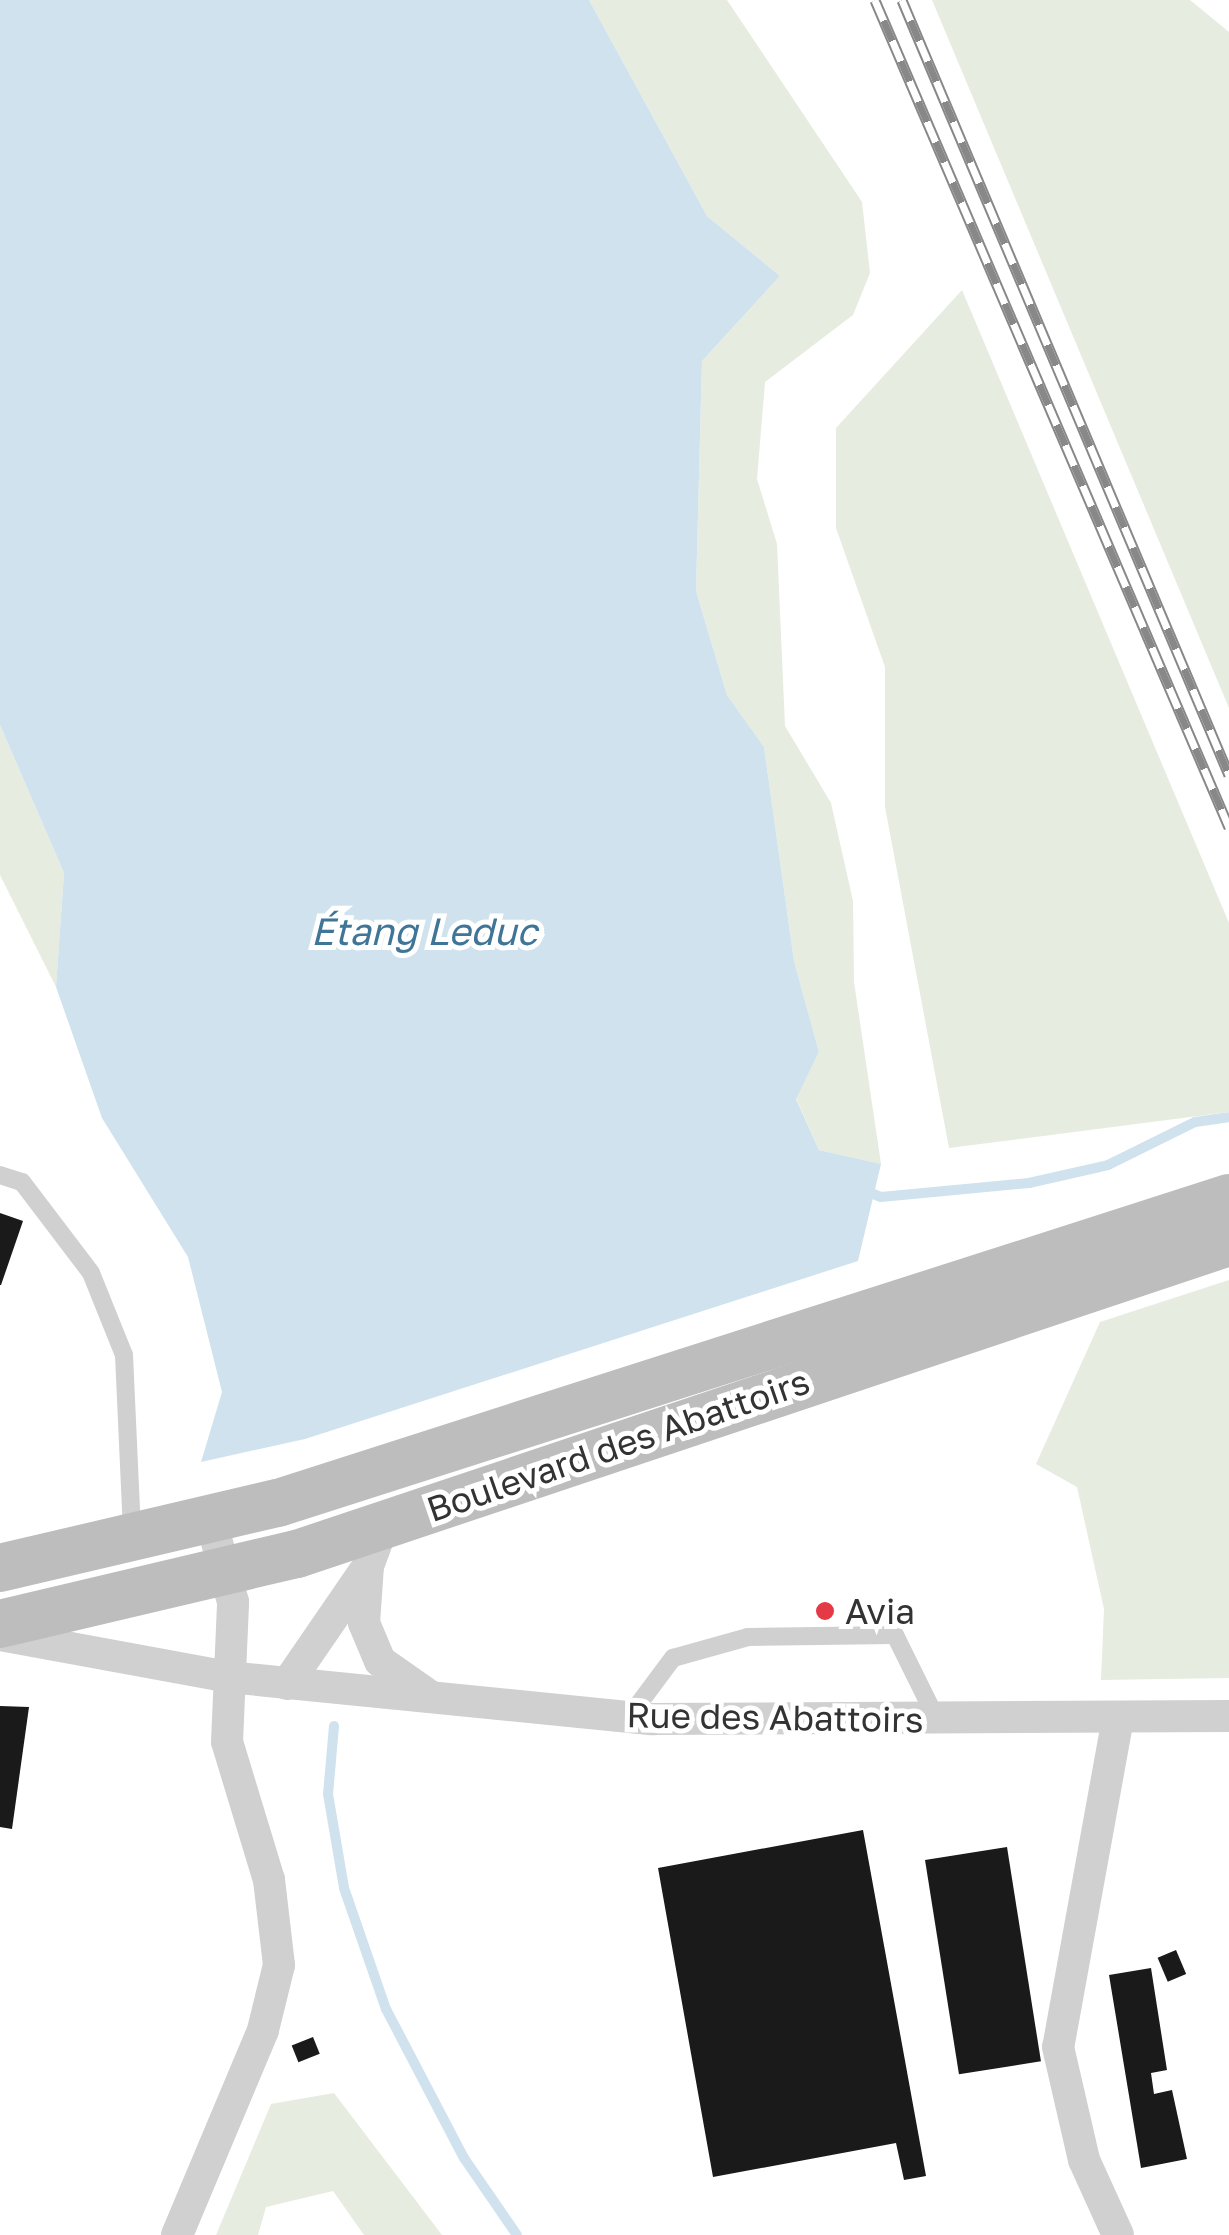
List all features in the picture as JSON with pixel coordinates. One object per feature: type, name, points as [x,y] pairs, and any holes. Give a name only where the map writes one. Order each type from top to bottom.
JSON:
[{"type":"street","name":"Boulevard des Abattoirs","points":[[0,1568],[133,1542],[211,1520],[1229,1198]]},
{"type":"street","name":"Boulevard des Abattoirs","points":[[0,1624],[229,1570],[376,1545],[1229,1242]]},
{"type":"street","points":[[177,2235],[263,2030],[279,1965],[270,1880],[234,1779],[228,1677],[229,1570],[211,1520]]},
{"type":"street","points":[[287,1684],[376,1545]]},
{"type":"street","name":"Rue des Abattoirs","points":[[376,1545],[369,1641],[380,1662],[434,1699]]},
{"type":"street","name":"Rue des Abattoirs","points":[[0,1635],[228,1677],[629,1717],[1229,1716]]},
{"type":"street","points":[[1118,1718],[1058,2047],[1084,2160],[1118,2235]]},
{"type":"lane","points":[[0,1175],[22,1182],[92,1273],[124,1355],[133,1542]]},
{"type":"lane","points":[[629,1717],[673,1658],[748,1637],[895,1635],[936,1718]]},
{"type":"shaded area","points":[[589,0],[727,0],[862,202],[870,273],[853,315],[765,382],[757,479],[777,544],[785,726],[831,803],[853,901],[854,982],[881,1164],[819,1150],[796,1098],[819,1052],[794,961],[764,747],[727,695],[696,591],[702,361],[780,276],[707,216]]},
{"type":"shaded area","points":[[932,0],[1190,0],[1229,32],[1229,708]]},
{"type":"shaded area","points":[[962,290],[1229,923],[1229,1112],[949,1148],[885,807],[885,667],[836,528],[836,428]]},
{"type":"shaded area","points":[[0,725],[64,873],[56,987],[0,875]]},
{"type":"shaded area","points":[[1229,1280],[1229,1678],[1101,1680],[1104,1609],[1077,1487],[1036,1464],[1100,1322]]},
{"type":"shaded area","points":[[334,2093],[442,2235],[364,2235],[333,2191],[266,2207],[258,2235],[216,2235],[271,2104]]},
{"type":"water","name":"Étang Leduc","points":[[0,0],[589,0],[707,216],[780,276],[702,361],[696,591],[727,695],[764,747],[794,961],[819,1052],[796,1099],[819,1150],[881,1164],[858,1261],[305,1439],[201,1462],[222,1392],[188,1257],[102,1118],[56,987],[64,873],[0,725]]},
{"type":"building","points":[[0,1213],[23,1221],[1,1285],[0,1285]]},
{"type":"building","points":[[0,1706],[29,1707],[12,1829],[0,1827]]},
{"type":"building","points":[[863,1830],[926,2176],[904,2180],[896,2143],[713,2177],[658,1868]]},
{"type":"building","points":[[1007,1847],[1041,2061],[959,2074],[925,1860]]},
{"type":"building","points":[[1176,1950],[1186,1974],[1168,1982],[1158,1958]]},
{"type":"building","points":[[1151,1968],[1167,2070],[1151,2073],[1154,2094],[1172,2090],[1187,2159],[1141,2168],[1109,1975]]},
{"type":"building","points":[[313,2037],[320,2054],[298,2062],[292,2046]]},
{"type":"waterway","points":[[866,1191],[881,1197],[1029,1183],[1108,1165],[1195,1122],[1229,1117]]},
{"type":"waterway","points":[[334,1726],[328,1794],[344,1888],[386,2009],[464,2158],[517,2235]]},
{"type":"railway","points":[[875,0],[1229,827]]},
{"type":"railway","points":[[902,0],[1229,775]]},
{"type":"place","name":"Avia","points":[[825,1611]]}]
